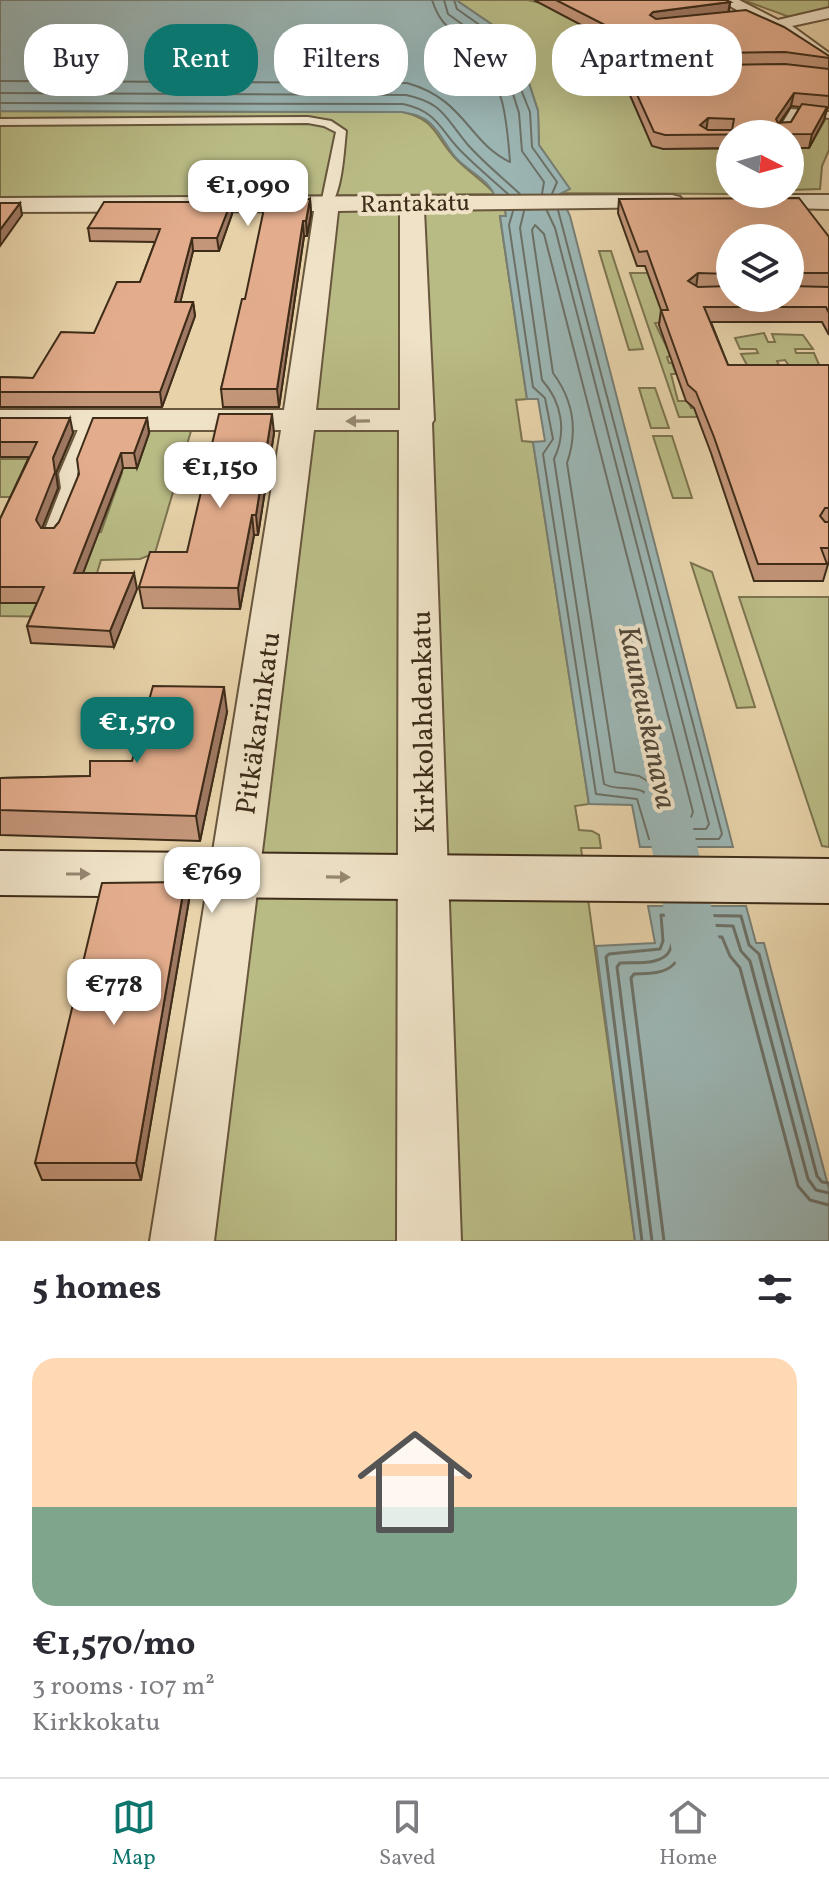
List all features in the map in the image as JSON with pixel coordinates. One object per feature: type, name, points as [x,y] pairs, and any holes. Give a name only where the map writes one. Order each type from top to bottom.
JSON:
[{"type":"street","points":[[727,0],[749,16],[777,25],[829,61]]},
{"type":"street","points":[[777,25],[829,13]]},
{"type":"street","name":"Kirkkolahdenkatu","points":[[412,202],[418,420],[429,1241]]},
{"type":"street","name":"Rantakatu","points":[[0,205],[696,202]]},
{"type":"street","name":"Pitkäkarinkatu","points":[[182,1241],[299,422],[327,204]]},
{"type":"street","points":[[796,208],[819,210]]},
{"type":"street","points":[[0,420],[418,420]]},
{"type":"street","points":[[0,873],[829,881]]},
{"type":"lane","points":[[790,120],[795,111],[829,115]]},
{"type":"lane","points":[[0,122],[275,120],[327,123],[341,131],[327,204]]},
{"type":"lane","points":[[51,537],[70,488],[68,474],[90,420]]},
{"type":"green space","points":[[456,0],[528,0],[545,4],[581,24],[552,24],[552,96],[742,96],[742,85],[811,88],[729,120],[716,120],[716,125],[662,146],[664,149],[716,149],[716,194],[559,193],[569,188],[539,145],[538,111],[533,96],[536,96],[536,24],[491,24]]},
{"type":"green space","points":[[743,0],[829,0],[829,10],[795,19]]},
{"type":"green space","points":[[0,111],[402,112],[429,124],[457,160],[495,194],[0,198]]},
{"type":"green space","points":[[826,118],[829,118],[829,150],[822,166],[820,189],[804,190],[804,148],[809,148]]},
{"type":"green space","points":[[505,209],[506,216],[500,217],[527,399],[516,400],[522,441],[533,442],[589,804],[575,806],[579,830],[599,835],[601,848],[581,848],[635,1241],[210,1241],[333,211]]},
{"type":"green space","points":[[599,251],[611,251],[643,349],[629,350]]},
{"type":"green space","points":[[630,273],[648,273],[666,322],[655,323],[671,356],[667,357],[676,374],[671,374],[678,401],[688,401],[691,408],[829,408],[829,416],[679,417]]},
{"type":"green space","points":[[764,333],[768,342],[775,342],[772,334],[803,335],[813,349],[795,349],[796,353],[814,353],[820,367],[792,370],[785,360],[777,361],[781,370],[747,365],[741,354],[758,353],[756,349],[740,349],[735,338]]},
{"type":"green space","points":[[639,388],[655,388],[669,428],[651,428]]},
{"type":"green space","points":[[150,431],[191,431],[155,553],[140,559],[101,560],[92,589],[58,617],[0,616],[0,546],[101,532],[122,473],[84,462],[137,468]]},
{"type":"green space","points":[[653,436],[672,436],[692,498],[673,498]]},
{"type":"green space","points":[[0,459],[65,459],[62,467],[23,478],[11,497],[0,497]]},
{"type":"green space","points":[[691,563],[712,572],[755,707],[737,708]]},
{"type":"green space","points":[[739,597],[829,597],[829,847],[822,846]]},
{"type":"water","points":[[0,0],[456,0],[491,24],[424,24],[424,96],[533,96],[538,111],[539,145],[570,189],[560,194],[570,216],[733,847],[640,847],[632,805],[589,804],[533,442],[545,441],[538,399],[527,399],[500,216],[506,216],[504,200],[496,200],[490,187],[457,159],[428,121],[402,112],[0,111]]},
{"type":"water","points":[[648,906],[746,906],[756,943],[764,943],[829,1189],[829,1241],[635,1241],[596,946],[655,943]]},
{"type":"building","points":[[556,0],[725,0],[730,2],[653,12],[650,15],[656,19],[746,10],[784,27],[829,58],[785,52],[742,53],[742,24],[603,24]]},
{"type":"building","points":[[785,64],[829,69],[829,96],[794,93],[776,120],[708,118],[700,125],[716,130],[716,135],[665,135],[654,132],[638,96],[742,96],[742,65]]},
{"type":"building","points":[[802,104],[827,107],[812,134],[804,134],[804,120],[792,120]]},
{"type":"building","points":[[716,198],[716,208],[804,208],[804,204],[829,237],[829,273],[804,273],[804,224],[716,224],[716,274],[698,273],[688,281],[698,287],[716,286],[716,307],[704,307],[728,365],[829,365],[829,508],[825,508],[820,516],[829,522],[829,548],[821,548],[827,564],[758,564],[714,437],[696,392],[688,385],[661,310],[668,310],[647,251],[639,252],[619,199]]},
{"type":"building","points":[[266,199],[310,199],[306,221],[303,221],[277,389],[221,389],[242,299],[245,299]]},
{"type":"building","points":[[104,202],[231,202],[217,238],[192,238],[175,302],[193,302],[160,392],[0,392],[0,377],[33,378],[61,332],[94,333],[117,282],[140,282],[160,229],[88,228]]},
{"type":"building","points":[[0,203],[20,203],[0,230]]},
{"type":"building","points":[[804,286],[829,287],[829,313],[826,307],[804,307]]},
{"type":"building","points":[[219,414],[272,414],[256,515],[252,515],[238,588],[139,587],[150,552],[187,552]]},
{"type":"building","points":[[0,418],[70,418],[53,458],[55,472],[36,520],[41,528],[54,528],[79,474],[77,459],[93,418],[147,418],[134,453],[121,453],[74,573],[134,573],[110,631],[27,626],[44,587],[0,587],[0,519],[37,442],[0,442]]},
{"type":"building","points":[[153,686],[224,687],[196,816],[0,810],[0,778],[90,776],[90,761],[132,761]]},
{"type":"building","points":[[185,882],[136,1163],[35,1163],[102,883]]},
{"type":"waterway","name":"Kauneuskanava","points":[[664,798],[698,957]]}]
